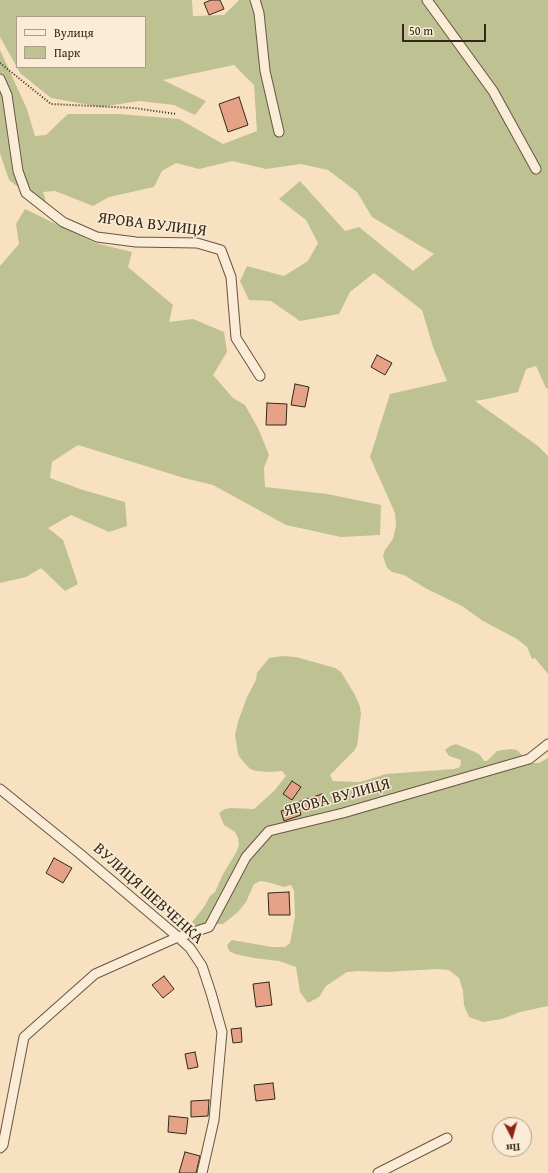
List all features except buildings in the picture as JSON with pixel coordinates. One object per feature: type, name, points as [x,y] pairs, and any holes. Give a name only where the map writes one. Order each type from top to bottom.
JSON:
[{"type":"street","points":[[255,0],[260,13],[265,71],[279,132]]},
{"type":"street","points":[[427,0],[493,90],[536,169]]},
{"type":"street","name":"ЯРОВА ВУЛИЦЯ","points":[[0,79],[7,95],[18,171],[26,193],[63,222],[97,236],[136,242],[197,243],[221,250],[231,276],[236,338],[260,376]]},
{"type":"street","name":"ЯРОВА ВУЛИЦЯ","points":[[0,1148],[3,1145],[24,1037],[95,974],[178,937],[209,927],[246,857],[268,831],[343,813],[529,759],[548,744]]},
{"type":"street","name":"ВУЛИЦЯ ШЕВЧЕНКА","points":[[0,789],[79,852],[178,937],[190,948],[202,966],[222,1032],[214,1120],[202,1173]]},
{"type":"street","points":[[378,1173],[447,1138]]},
{"type":"path","points":[[0,62],[51,104],[134,108],[176,114]]},
{"type":"green space","points":[[0,0],[192,0],[193,16],[224,15],[239,0],[548,0],[548,389],[546,388],[536,366],[526,369],[518,392],[475,401],[538,446],[548,456],[548,674],[535,658],[532,659],[527,647],[517,639],[483,621],[462,606],[427,589],[404,575],[392,572],[387,568],[383,556],[385,550],[393,539],[396,526],[395,513],[370,457],[390,394],[447,381],[433,347],[422,310],[374,273],[350,292],[339,314],[300,321],[271,301],[249,300],[240,281],[247,266],[284,276],[308,261],[318,243],[306,220],[279,199],[300,181],[345,231],[359,227],[413,271],[434,254],[372,217],[357,192],[328,170],[301,164],[266,169],[232,161],[199,169],[176,163],[162,171],[154,187],[109,197],[93,206],[55,191],[43,192],[47,205],[30,196],[9,180],[0,153],[0,50],[27,109],[35,136],[46,135],[68,114],[119,114],[179,119],[223,144],[257,131],[254,85],[234,65],[163,80],[206,101],[195,115],[174,105],[139,101],[101,107],[51,98],[20,73],[17,68],[146,68],[146,16],[16,16],[16,66],[0,37]]},
{"type":"green space","points":[[25,209],[95,243],[132,252],[128,267],[173,305],[169,322],[193,319],[224,332],[227,352],[213,375],[233,398],[245,405],[259,430],[269,455],[264,468],[265,487],[327,494],[381,505],[380,535],[341,537],[286,525],[213,485],[184,478],[78,445],[52,462],[50,478],[83,490],[125,502],[127,526],[109,532],[71,515],[48,528],[63,540],[78,584],[65,591],[41,568],[26,577],[0,583],[0,266],[19,244],[16,224]]},
{"type":"green space","points":[[282,656],[296,657],[335,668],[341,672],[355,695],[360,707],[361,714],[357,746],[330,775],[333,781],[360,782],[386,774],[454,769],[460,767],[461,760],[449,756],[445,750],[456,744],[480,755],[484,761],[487,761],[497,751],[510,749],[517,750],[527,760],[533,763],[539,763],[548,758],[548,1006],[520,1012],[502,1019],[483,1022],[469,1017],[464,1005],[463,991],[459,978],[449,970],[437,969],[386,972],[347,972],[326,986],[319,997],[308,1003],[300,992],[296,967],[279,961],[235,954],[229,951],[227,945],[232,940],[272,947],[285,947],[290,943],[295,917],[294,891],[291,885],[284,887],[260,881],[254,884],[246,902],[238,912],[223,924],[197,926],[192,922],[204,907],[210,896],[215,892],[239,845],[235,832],[224,825],[219,813],[225,809],[231,808],[254,809],[274,791],[286,776],[282,771],[269,772],[250,769],[238,754],[235,735],[238,722],[247,697],[256,680],[257,673],[269,658]]}]
